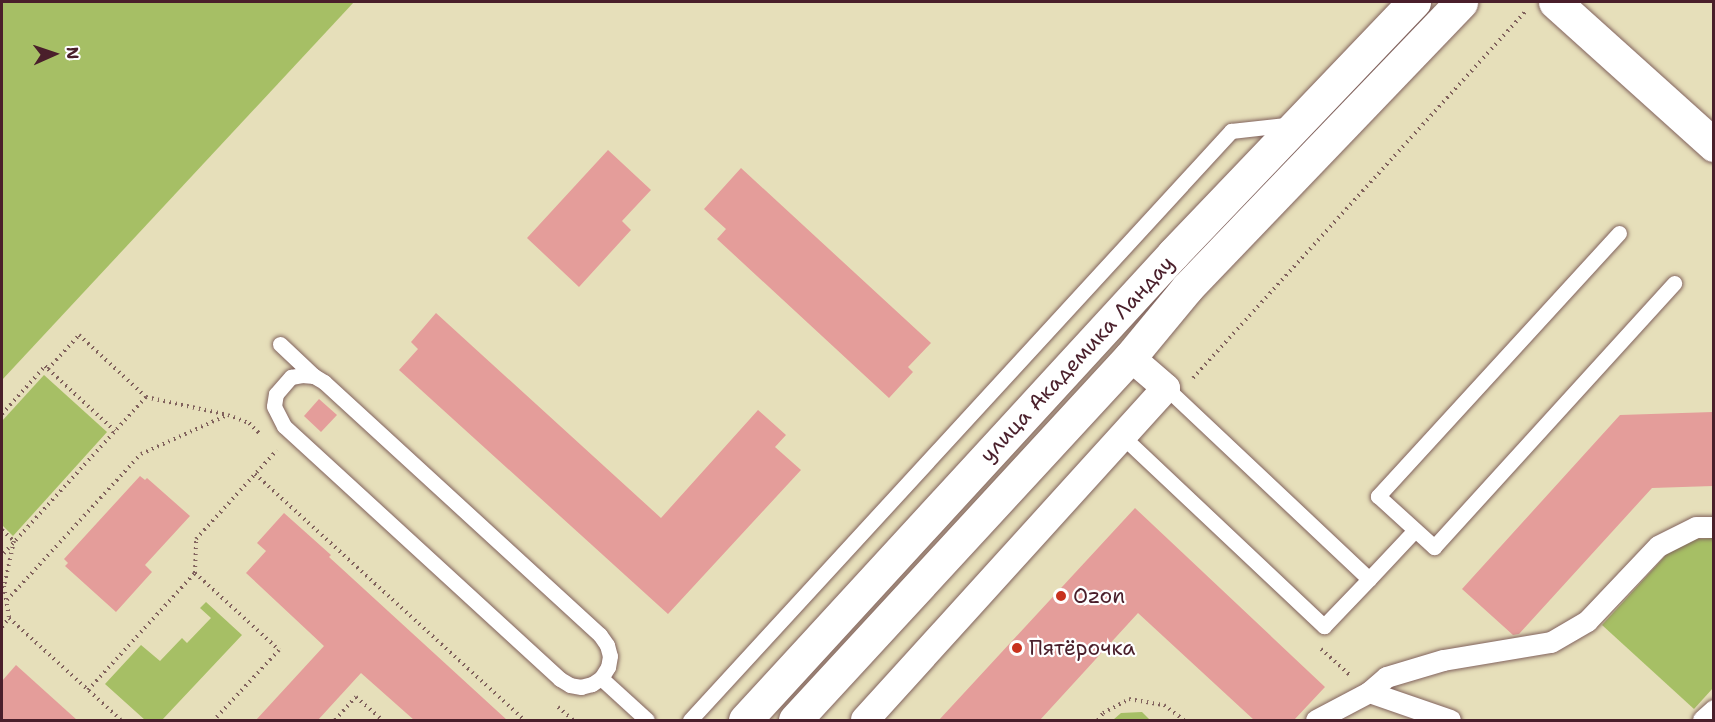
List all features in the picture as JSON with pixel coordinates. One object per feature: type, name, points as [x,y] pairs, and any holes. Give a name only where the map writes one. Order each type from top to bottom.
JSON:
[{"type":"street","name":"улица Академика Ландау","points":[[745,720],[1173,254],[1414,2]]},
{"type":"street","name":"улица Академика Ландау","points":[[795,720],[1130,357],[1187,288],[1461,2]]},
{"type":"street","points":[[1541,5],[1713,145]]},
{"type":"street","points":[[865,720],[1121,435],[1171,393],[1130,357]]},
{"type":"street","points":[[1316,720],[1369,692],[1386,677],[1443,660],[1551,642],[1587,621],[1658,546],[1696,527],[1713,527]]},
{"type":"street","points":[[1369,692],[1450,720]]},
{"type":"street","points":[[1703,720],[1713,710]]},
{"type":"lane","points":[[690,720],[1231,131],[1299,123]]},
{"type":"lane","points":[[1619,233],[1378,496],[1434,547],[1674,284]]},
{"type":"lane","points":[[280,344],[600,635],[607,645],[610,656],[608,667],[601,678],[581,687],[570,685],[560,679],[284,426],[274,405],[276,394],[291,377],[314,376]]},
{"type":"lane","points":[[1171,393],[1369,579]]},
{"type":"lane","points":[[1121,435],[1324,626],[1415,530]]},
{"type":"lane","points":[[601,678],[647,720]]},
{"type":"path","points":[[1171,393],[1520,16],[1541,5]]},
{"type":"path","points":[[1520,16],[1527,23]]},
{"type":"path","points":[[48,369],[79,335],[146,397],[228,415],[249,423],[263,436]]},
{"type":"path","points":[[2,414],[45,366],[115,430]]},
{"type":"path","points":[[2,555],[146,397]]},
{"type":"path","points":[[7,600],[141,454],[228,415]]},
{"type":"path","points":[[270,443],[286,458]]},
{"type":"path","points":[[88,690],[195,573],[196,539],[278,450]]},
{"type":"path","points":[[255,474],[524,720]]},
{"type":"path","points":[[2,530],[14,542]]},
{"type":"path","points":[[14,542],[4,585],[9,618],[121,720]]},
{"type":"path","points":[[195,573],[279,650],[214,720]]},
{"type":"path","points":[[2,627],[9,618]]},
{"type":"path","points":[[335,720],[356,697],[382,720]]},
{"type":"path","points":[[1097,720],[1103,713],[1130,699],[1164,705],[1184,720]]},
{"type":"path","points":[[555,705],[573,720]]},
{"type":"green space","points":[[2,2],[354,2],[2,380]]},
{"type":"green space","points":[[44,375],[107,432],[13,536],[2,525],[2,421]]},
{"type":"green space","points":[[1713,538],[1713,688],[1694,709],[1602,625],[1668,553],[1695,539]]},
{"type":"green space","points":[[206,602],[242,635],[162,720],[145,720],[105,684],[141,645],[160,661],[182,638],[187,643],[211,618],[200,608]]},
{"type":"green space","points":[[1142,712],[1150,720],[1113,720],[1121,713]]},
{"type":"building","points":[[608,150],[651,190],[622,221],[631,230],[579,287],[527,238]]},
{"type":"building","points":[[741,168],[931,343],[908,367],[913,372],[889,398],[717,239],[726,229],[704,209]]},
{"type":"building","points":[[436,313],[661,518],[758,410],[786,435],[775,447],[801,470],[668,614],[399,370],[418,349],[411,342]]},
{"type":"building","points":[[319,399],[337,415],[321,432],[304,416]]},
{"type":"building","points":[[1713,412],[1713,486],[1652,488],[1519,634],[1513,635],[1462,589],[1620,415]]},
{"type":"building","points":[[140,476],[145,480],[147,478],[190,516],[145,565],[152,572],[116,612],[65,566],[68,563],[64,559]]},
{"type":"building","points":[[1135,508],[1325,687],[1294,720],[1254,720],[1138,613],[1040,720],[939,720]]},
{"type":"building","points":[[284,513],[507,720],[414,720],[361,673],[318,720],[256,720],[324,646],[246,573],[266,551],[257,543]]},
{"type":"building","points":[[16,665],[77,720],[2,720],[2,681]]},
{"type":"place","name":"Ozon","points":[[1061,596]]},
{"type":"place","name":"Пятёрочка","points":[[1017,648]]}]
